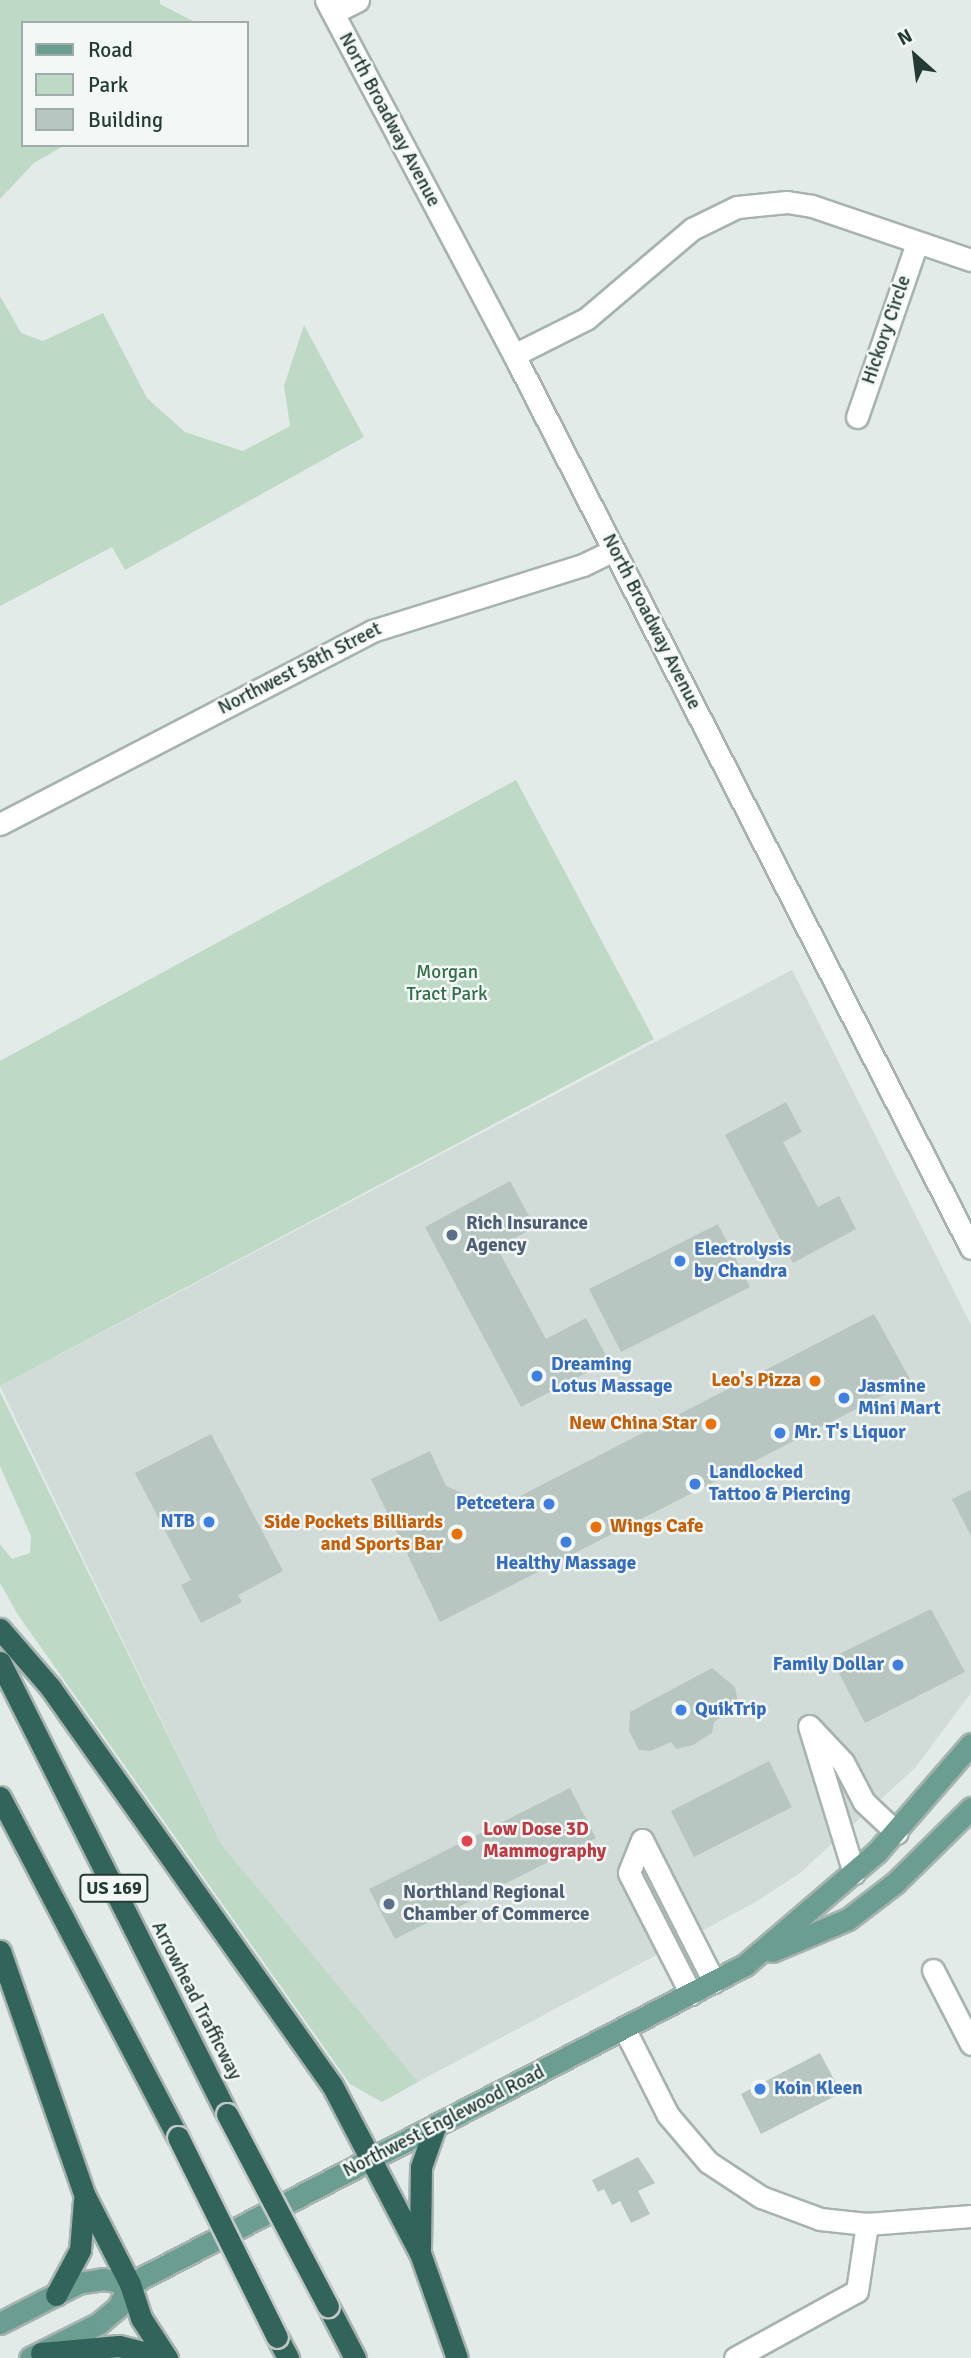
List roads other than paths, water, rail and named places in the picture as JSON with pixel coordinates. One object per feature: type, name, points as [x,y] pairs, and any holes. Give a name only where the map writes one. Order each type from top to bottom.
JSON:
[{"type":"highway","points":[[0,1629],[50,1687],[332,2085],[420,2253],[457,2358]]},
{"type":"highway","name":"Arrowhead Trafficway","points":[[0,1662],[227,2114],[355,2358]]},
{"type":"highway","name":"US 169","points":[[0,1797],[178,2137],[288,2358]]},
{"type":"highway","points":[[0,1951],[84,2194],[130,2284],[141,2318],[167,2358]]},
{"type":"highway","points":[[420,2253],[421,2167],[435,2127]]},
{"type":"highway","points":[[55,2295],[80,2250],[84,2194]]},
{"type":"highway","points":[[36,2355],[119,2346],[167,2358]]},
{"type":"main road","name":"Northwest Englewood Road","points":[[757,1957],[897,1833],[971,1744]]},
{"type":"main road","name":"Northwest Englewood Road","points":[[36,2355],[98,2324],[118,2307],[130,2284],[625,2030],[757,1957],[848,1919],[895,1883],[970,1811]]},
{"type":"main road","points":[[0,2323],[78,2283],[103,2279],[130,2284]]},
{"type":"street","points":[[329,6],[358,0]]},
{"type":"street","name":"North Broadway Avenue","points":[[329,6],[514,355],[971,1248]]},
{"type":"street","points":[[514,355],[586,319],[692,229],[737,207],[774,202],[812,206],[971,260]]},
{"type":"street","name":"Hickory Circle","points":[[857,417],[917,243]]},
{"type":"street","name":"Northwest 58th Street","points":[[0,824],[372,631],[583,565],[614,550]]},
{"type":"street","points":[[854,1873],[809,1726],[842,1762],[864,1802],[897,1833]]},
{"type":"street","points":[[691,1994],[629,1874],[642,1840],[714,1982]]},
{"type":"street","points":[[933,1970],[971,2044]]},
{"type":"street","points":[[625,2030],[668,2115],[708,2162],[743,2186],[790,2210],[867,2224],[971,2217]]},
{"type":"street","points":[[734,2358],[857,2291],[867,2224]]},
{"type":"place","name":"Rich Insurance Agency","points":[[452,1235]]},
{"type":"place","name":"Electrolysis by Chandra","points":[[680,1261]]},
{"type":"place","name":"Dreaming Lotus Massage","points":[[537,1376]]},
{"type":"place","name":"Leo's Pizza","points":[[815,1381]]},
{"type":"place","name":"Jasmine Mini Mart","points":[[844,1398]]},
{"type":"place","name":"New China Star","points":[[711,1424]]},
{"type":"place","name":"Mr. T's Liquor","points":[[780,1433]]},
{"type":"place","name":"Landlocked Tattoo & Piercing","points":[[695,1484]]},
{"type":"place","name":"Petcetera","points":[[549,1504]]},
{"type":"place","name":"NTB","points":[[209,1522]]},
{"type":"place","name":"Wings Cafe","points":[[596,1527]]},
{"type":"place","name":"Side Pockets Billiards and Sports Bar","points":[[457,1534]]},
{"type":"place","name":"Healthy Massage","points":[[566,1542]]},
{"type":"place","name":"Family Dollar","points":[[898,1665]]},
{"type":"place","name":"QuikTrip","points":[[681,1710]]},
{"type":"place","name":"Low Dose 3D Mammography","points":[[467,1841]]},
{"type":"place","name":"Northland Regional Chamber of Commerce","points":[[389,1904]]},
{"type":"place","name":"Koin Kleen","points":[[760,2089]]},
{"type":"park label","name":"Morgan Tract Park","points":[[447,984]]}]
